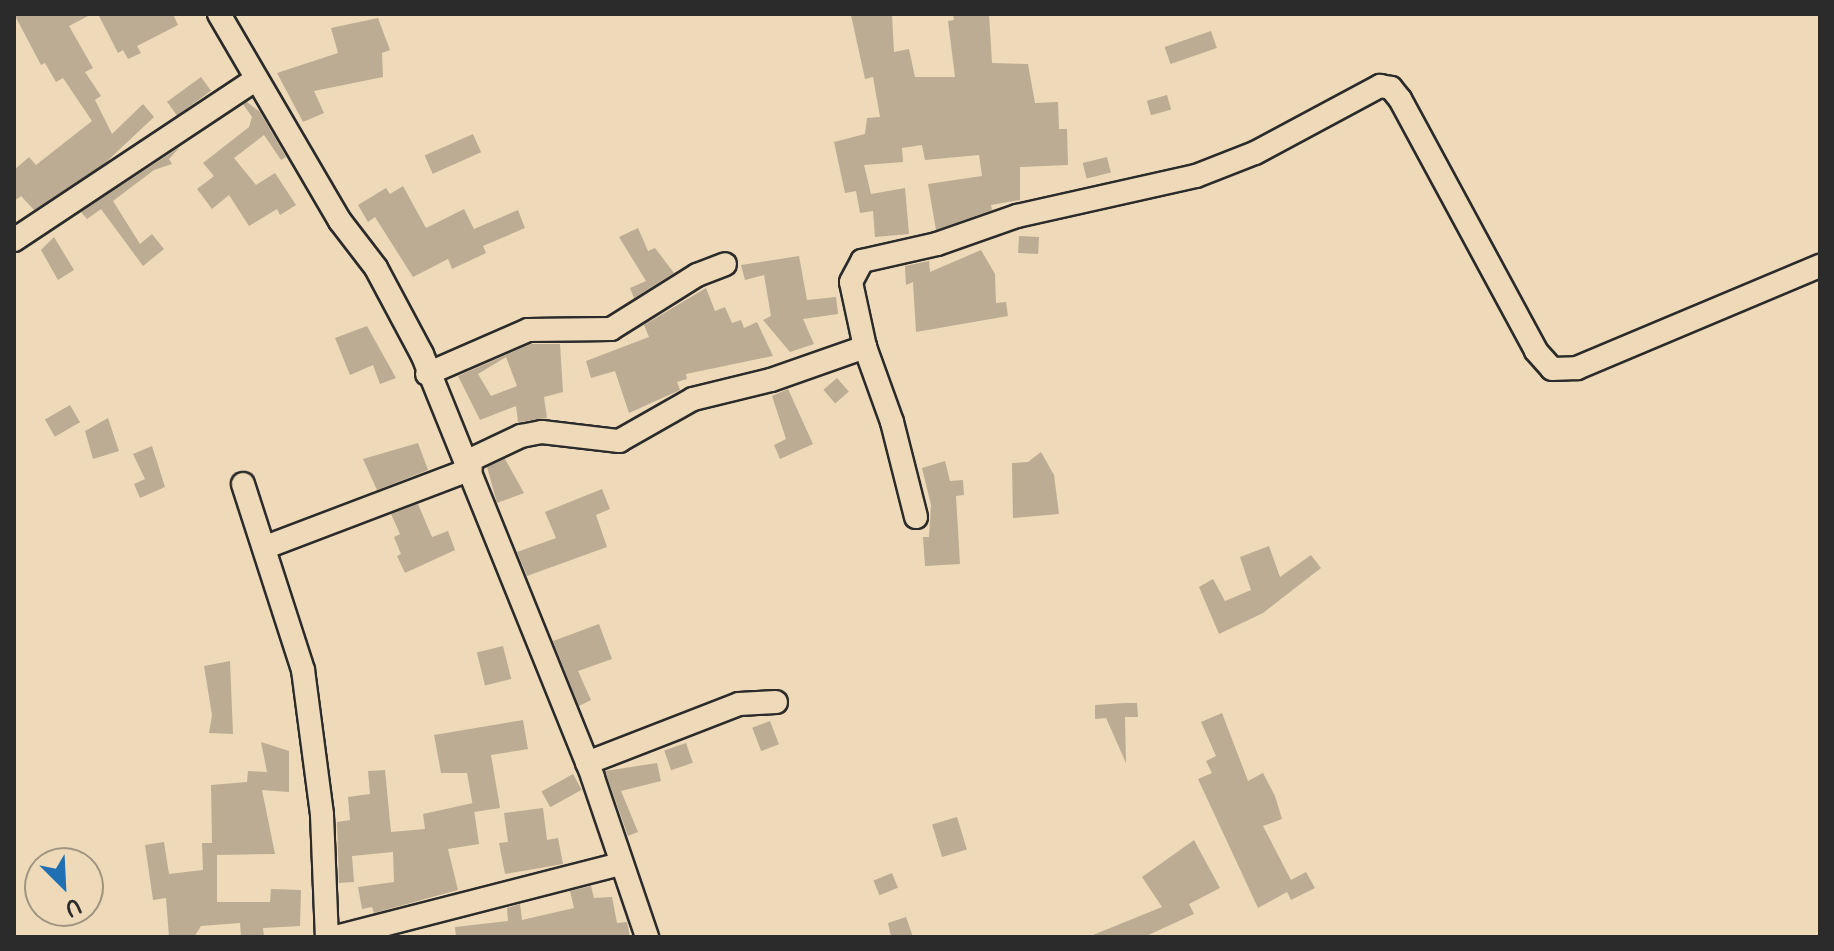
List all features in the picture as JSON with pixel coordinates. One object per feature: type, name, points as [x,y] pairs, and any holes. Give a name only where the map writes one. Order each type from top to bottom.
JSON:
[{"type":"street","points":[[219,14],[256,79],[397,304],[469,465],[587,763],[647,937]]},
{"type":"street","points":[[14,240],[256,79]]},
{"type":"street","points":[[916,517],[892,422],[865,347],[851,282],[862,261],[926,247],[1017,216],[1196,176],[1255,153],[1385,86],[1400,99],[1536,351],[1552,369],[1577,368],[1820,266]]},
{"type":"street","points":[[427,374],[528,330],[611,329],[697,275],[725,264]]},
{"type":"street","points":[[266,547],[469,465],[521,436],[542,432],[619,441],[693,399],[771,380],[865,347]]},
{"type":"street","points":[[243,484],[266,547],[303,670],[322,815],[327,937]]},
{"type":"street","points":[[587,763],[739,704],[776,702]]},
{"type":"street","points":[[336,937],[621,864]]},
{"type":"building","points":[[14,14],[92,14],[69,26],[93,68],[85,72],[101,96],[95,100],[112,134],[143,104],[154,117],[104,164],[34,210],[21,196],[14,201],[14,170],[29,157],[36,165],[92,121],[63,78],[56,82],[45,63],[41,65]]},
{"type":"building","points":[[98,14],[173,14],[178,25],[137,46],[141,53],[128,59],[123,50],[118,53]]},
{"type":"building","points":[[892,14],[894,52],[909,49],[915,77],[955,77],[948,21],[954,20],[953,14],[989,14],[992,63],[1028,64],[1035,103],[1058,102],[1059,129],[1067,129],[1068,165],[1020,167],[1020,200],[991,205],[992,210],[936,230],[928,184],[982,176],[979,155],[925,160],[922,145],[902,148],[903,162],[864,165],[871,194],[905,188],[909,234],[875,237],[873,211],[860,213],[856,191],[845,193],[834,142],[865,134],[867,118],[880,117],[873,77],[865,79],[851,15]]},
{"type":"building","points":[[378,18],[390,50],[382,53],[383,77],[314,91],[324,113],[303,122],[277,73],[338,53],[331,28]]},
{"type":"building","points":[[1211,31],[1217,48],[1171,64],[1165,47]]},
{"type":"building","points":[[201,77],[211,91],[177,115],[167,102]]},
{"type":"building","points":[[1167,95],[1171,109],[1151,115],[1147,101]]},
{"type":"building","points":[[247,102],[260,112],[286,157],[281,160],[264,135],[234,158],[256,185],[275,173],[296,205],[280,215],[277,209],[249,226],[229,195],[212,209],[197,189],[214,176],[203,163],[249,127],[252,117],[243,104]]},
{"type":"building","points":[[473,134],[481,152],[433,174],[425,156]]},
{"type":"building","points":[[180,147],[169,159],[172,164],[154,170],[113,201],[140,244],[152,234],[164,249],[143,266],[101,209],[87,219],[81,212]]},
{"type":"building","points":[[1107,157],[1111,173],[1087,179],[1083,163]]},
{"type":"building","points":[[403,186],[426,228],[464,209],[474,229],[518,210],[525,228],[483,246],[486,253],[452,269],[448,259],[413,277],[375,217],[368,222],[358,205],[386,188],[390,194]]},
{"type":"building","points":[[638,228],[648,251],[655,248],[674,273],[634,298],[630,288],[646,281],[619,237]]},
{"type":"building","points":[[1019,236],[1039,237],[1038,254],[1018,253]]},
{"type":"building","points":[[54,237],[74,270],[58,280],[41,250]]},
{"type":"building","points":[[981,250],[995,274],[996,303],[1006,302],[1008,316],[916,332],[913,282],[906,285],[905,266],[929,261],[930,272]]},
{"type":"building","points":[[799,256],[807,300],[836,297],[838,314],[803,319],[814,344],[790,352],[763,320],[771,316],[764,275],[745,280],[741,265]]},
{"type":"building","points":[[706,288],[715,311],[725,307],[732,323],[741,320],[744,328],[757,322],[773,356],[686,374],[687,379],[677,382],[680,390],[629,413],[615,371],[591,378],[586,361],[649,337],[644,325]]},
{"type":"building","points":[[367,326],[396,378],[380,384],[373,365],[350,375],[335,338]]},
{"type":"building","points":[[531,344],[560,344],[563,392],[544,397],[547,418],[518,422],[516,406],[480,420],[458,376]],"holes":[[[506,357],[517,386],[491,396],[478,374]]]},
{"type":"building","points":[[837,378],[849,392],[835,403],[823,390]]},
{"type":"building","points":[[788,389],[813,444],[780,459],[774,445],[786,439],[772,396]]},
{"type":"building","points":[[70,405],[80,422],[55,437],[45,420]]},
{"type":"building","points":[[108,418],[119,451],[93,459],[85,431]]},
{"type":"building","points":[[418,443],[428,470],[377,490],[363,459]]},
{"type":"building","points":[[152,446],[165,487],[140,498],[134,484],[145,479],[133,454]]},
{"type":"building","points":[[1041,452],[1054,475],[1059,514],[1013,518],[1012,463],[1028,462]]},
{"type":"building","points":[[505,459],[524,493],[497,503],[487,467]]},
{"type":"building","points":[[945,461],[950,481],[963,480],[964,495],[956,496],[960,564],[925,566],[923,537],[929,537],[931,505],[922,468]]},
{"type":"building","points":[[602,489],[610,509],[596,515],[607,547],[527,576],[517,552],[556,538],[545,512]]},
{"type":"building","points":[[418,504],[432,537],[448,531],[455,550],[405,573],[397,556],[401,554],[394,537],[400,534],[391,514]]},
{"type":"building","points":[[1269,546],[1280,577],[1311,555],[1321,568],[1263,613],[1219,634],[1199,587],[1213,579],[1225,601],[1251,590],[1240,557]]},
{"type":"building","points":[[599,624],[612,659],[578,671],[591,700],[579,706],[553,641]]},
{"type":"building","points":[[503,646],[511,679],[485,686],[477,653]]},
{"type":"building","points":[[230,661],[233,734],[209,733],[212,715],[204,666]]},
{"type":"building","points":[[1137,703],[1138,717],[1125,717],[1126,763],[1106,718],[1095,719],[1095,705]]},
{"type":"building","points":[[1222,713],[1248,781],[1263,773],[1275,796],[1282,819],[1263,826],[1291,880],[1306,872],[1315,888],[1291,900],[1287,892],[1258,908],[1198,779],[1212,773],[1206,761],[1216,756],[1201,722]]},
{"type":"building","points":[[523,720],[528,749],[491,755],[500,808],[474,812],[467,773],[441,773],[434,735]]},
{"type":"building","points":[[770,721],[779,744],[761,751],[752,728]]},
{"type":"building","points":[[261,742],[289,751],[289,792],[262,790],[275,854],[217,855],[217,902],[270,902],[271,889],[301,890],[300,926],[263,928],[264,937],[241,937],[240,923],[201,926],[194,937],[169,937],[166,898],[153,900],[145,845],[164,842],[169,874],[203,870],[202,843],[212,843],[211,785],[247,782],[248,771],[267,772]]},
{"type":"building","points":[[686,743],[693,763],[671,770],[664,750]]},
{"type":"building","points":[[657,763],[661,781],[621,791],[638,832],[628,836],[605,771]]},
{"type":"building","points":[[385,770],[391,832],[425,829],[423,814],[473,803],[479,844],[448,849],[458,890],[374,913],[372,907],[362,909],[358,887],[394,882],[393,852],[352,856],[354,882],[339,883],[337,822],[350,820],[348,797],[370,794],[368,771]]},
{"type":"building","points":[[573,774],[582,790],[550,807],[542,791]]},
{"type":"building","points":[[543,808],[547,840],[558,838],[563,864],[505,874],[499,843],[508,842],[504,813]]},
{"type":"building","points":[[957,817],[967,850],[942,857],[932,825]]},
{"type":"building","points":[[1194,840],[1220,888],[1189,904],[1194,914],[1144,937],[1088,937],[1162,907],[1142,877]]},
{"type":"building","points":[[892,873],[898,888],[879,895],[873,880]]},
{"type":"building","points":[[591,886],[594,898],[612,897],[617,923],[627,922],[630,937],[456,937],[455,927],[508,921],[507,908],[520,904],[522,920],[574,908],[570,891]]},
{"type":"building","points":[[906,917],[913,937],[891,937],[888,923]]}]
